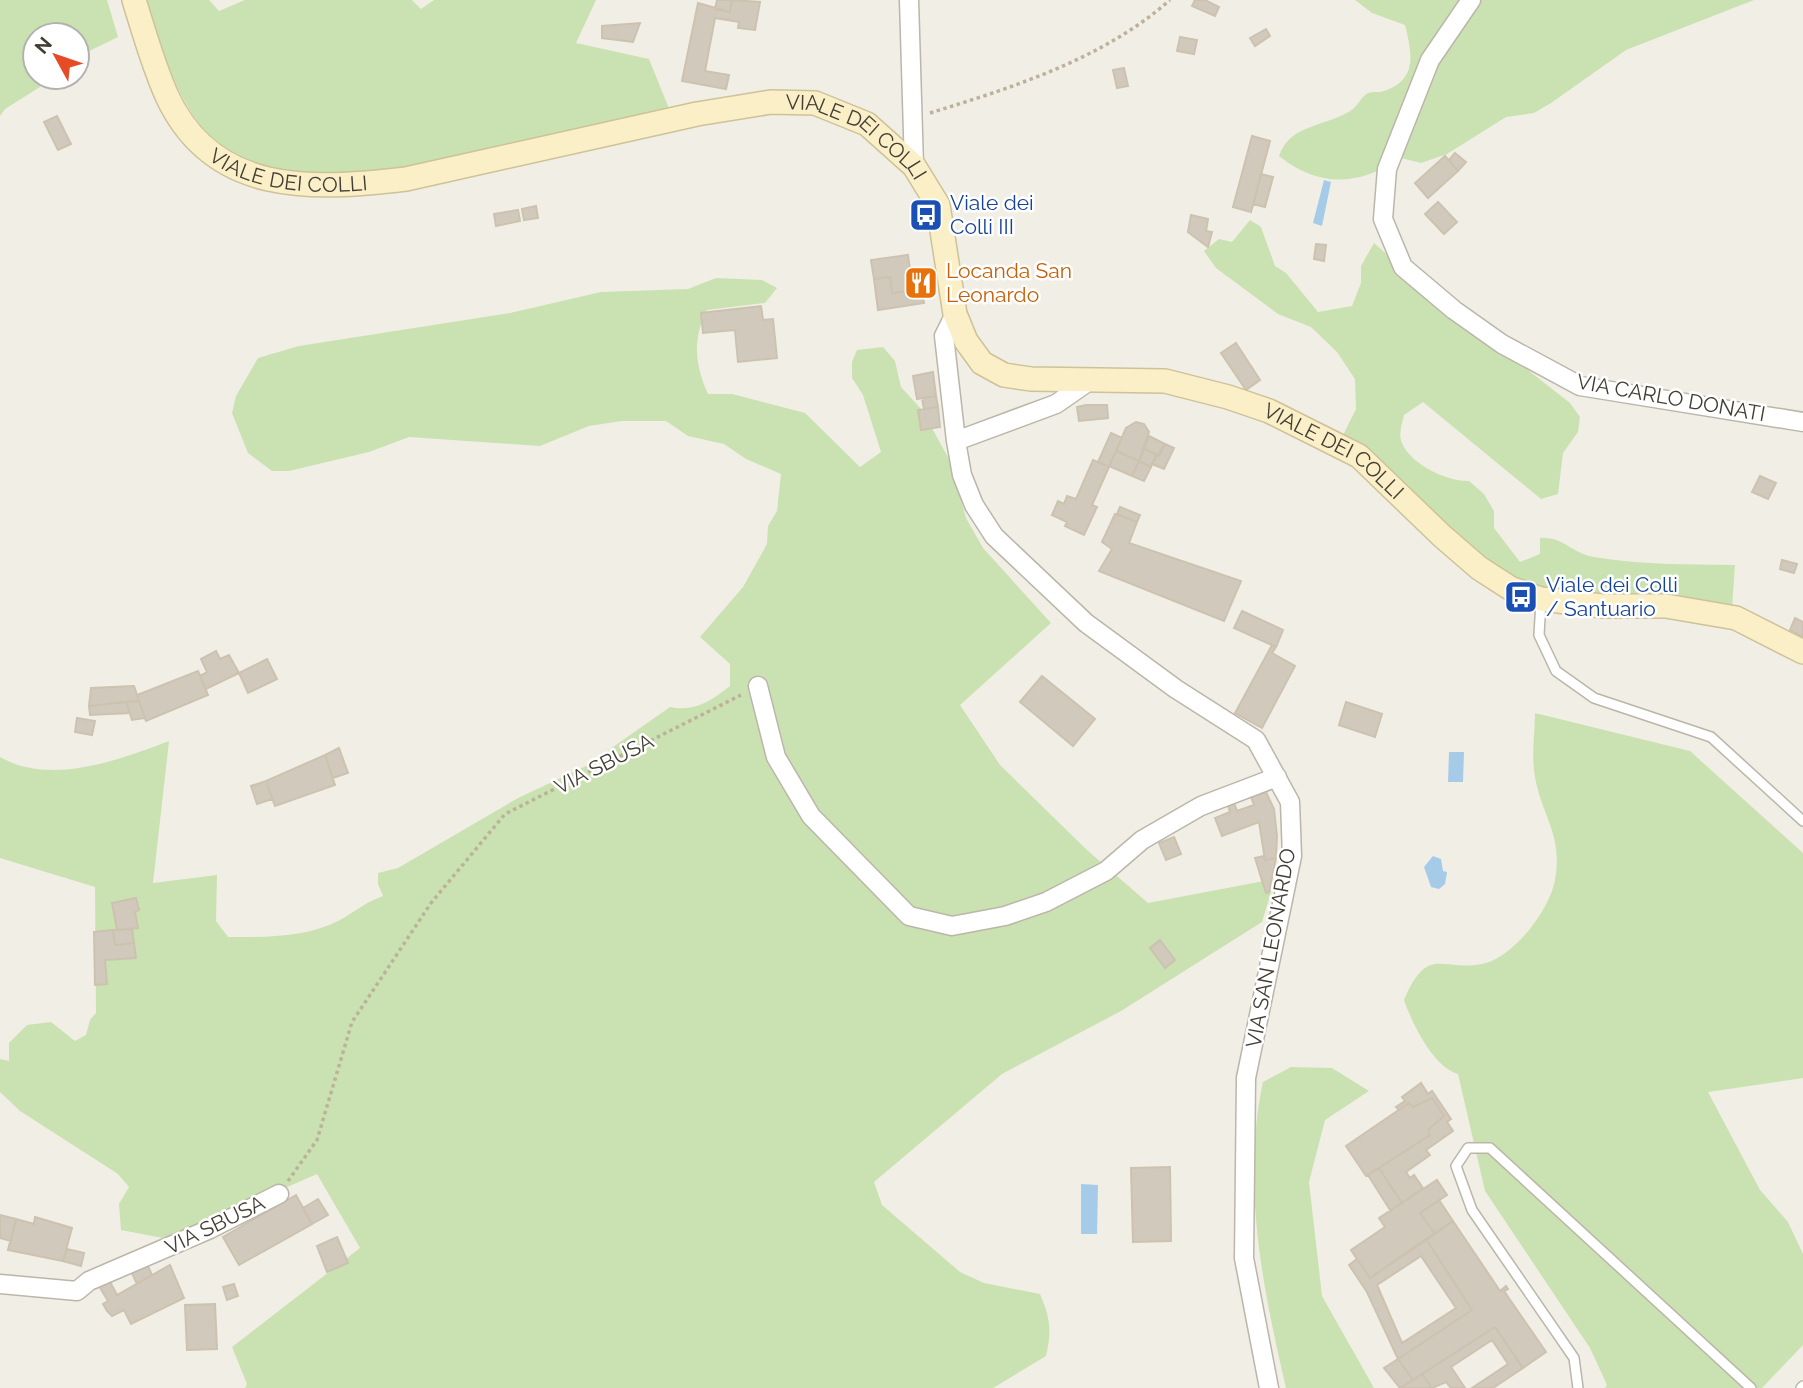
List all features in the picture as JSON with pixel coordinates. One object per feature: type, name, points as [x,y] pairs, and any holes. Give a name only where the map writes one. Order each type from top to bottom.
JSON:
[{"type":"street","name":"VIALE DEI COLLI","points":[[134,0],[168,99],[188,129],[222,162],[250,175],[283,183],[361,184],[406,179],[696,114],[771,102],[815,103],[867,124],[914,166],[938,205],[955,314],[966,341],[982,363],[1004,375],[1177,384],[1238,400],[1311,430],[1359,456],[1479,568],[1510,588],[1541,599],[1602,606],[1667,606],[1736,618],[1803,652]]},
{"type":"street","points":[[909,0],[914,166]]},
{"type":"street","name":"VIA CARLO DONATI","points":[[1471,0],[1430,60],[1387,169],[1382,219],[1403,267],[1454,310],[1502,344],[1580,386],[1803,422]]},
{"type":"street","name":"VIA SAN LEONARDO","points":[[955,314],[944,336],[962,475],[974,505],[995,536],[1086,623],[1177,689],[1256,740],[1290,802],[1292,856],[1246,1078],[1244,1258],[1269,1388]]},
{"type":"street","points":[[956,441],[1056,404],[1092,379]]},
{"type":"street","points":[[758,686],[776,757],[811,816],[909,916],[952,926],[1006,916],[1046,902],[1106,871],[1142,840],[1201,806],[1277,777]]},
{"type":"street","name":"VIA SBUSA","points":[[0,1284],[77,1291],[89,1281],[210,1229],[279,1194]]},
{"type":"lane","points":[[1541,599],[1539,635],[1556,671],[1594,698],[1711,737],[1803,821]]},
{"type":"lane","points":[[1578,1388],[1574,1358],[1472,1210],[1456,1166],[1468,1148],[1490,1148],[1751,1388]]},
{"type":"path","points":[[913,118],[982,97],[1090,54],[1134,29],[1170,0]]},
{"type":"path","name":"VIA SBUSA","points":[[279,1194],[317,1140],[352,1022],[431,903],[505,814],[758,686]]},
{"type":"green space","points":[[0,0],[107,0],[118,37],[91,50],[91,21],[21,21],[21,91],[34,91],[5,109],[0,116]]},
{"type":"green space","points":[[146,0],[209,0],[219,11],[245,0],[412,0],[421,9],[434,0],[596,0],[576,43],[649,59],[670,111],[374,176],[322,177],[279,172],[245,161],[218,144],[196,119],[178,88]]},
{"type":"green space","points":[[1355,0],[1754,0],[1626,50],[1534,113],[1506,117],[1447,154],[1421,163],[1401,158],[1370,174],[1339,180],[1309,174],[1279,156],[1284,145],[1301,131],[1343,115],[1353,109],[1368,93],[1382,92],[1395,86],[1407,73],[1410,55],[1405,25],[1372,13]]},
{"type":"green space","points":[[1250,220],[1261,227],[1275,266],[1286,273],[1318,312],[1352,306],[1361,283],[1361,266],[1374,243],[1438,300],[1570,403],[1580,417],[1578,432],[1563,453],[1558,494],[1541,499],[1423,402],[1404,415],[1400,436],[1406,451],[1421,465],[1441,475],[1469,481],[1484,494],[1494,511],[1494,528],[1520,562],[1540,554],[1540,538],[1548,538],[1587,555],[1611,560],[1735,565],[1732,608],[1648,595],[1586,596],[1540,591],[1500,573],[1476,556],[1390,471],[1343,435],[1356,409],[1355,379],[1337,352],[1311,327],[1278,314],[1216,268],[1204,251],[1219,239],[1232,242]]},
{"type":"green space","points":[[716,278],[762,280],[777,288],[765,303],[707,310],[699,331],[697,352],[700,373],[708,394],[732,394],[805,413],[860,467],[881,452],[863,395],[852,378],[852,362],[857,350],[883,347],[895,361],[901,387],[922,410],[950,461],[966,518],[983,548],[1051,623],[960,705],[1000,765],[1087,850],[1148,903],[1275,879],[1262,922],[1121,1011],[1002,1074],[874,1182],[882,1205],[960,1272],[984,1283],[1040,1294],[1049,1324],[1046,1356],[993,1388],[245,1388],[247,1384],[232,1347],[360,1248],[317,1174],[168,1239],[121,1230],[119,1204],[129,1187],[118,1174],[20,1111],[0,1092],[0,1059],[9,1061],[9,1043],[27,1025],[51,1022],[75,1041],[86,1035],[90,1020],[96,1013],[95,887],[0,858],[0,757],[20,765],[62,770],[107,762],[169,741],[153,883],[217,875],[216,921],[228,937],[286,935],[313,930],[340,920],[383,896],[378,884],[378,873],[398,868],[518,798],[586,766],[670,707],[695,707],[716,696],[730,686],[730,664],[700,637],[743,587],[767,544],[768,526],[777,511],[781,474],[746,459],[724,444],[688,436],[666,421],[622,421],[589,426],[540,446],[409,437],[369,452],[289,471],[272,471],[248,453],[232,413],[236,396],[258,358],[299,346],[510,313],[601,292],[688,289]]},
{"type":"green space","points":[[1535,713],[1690,751],[1803,853],[1803,1078],[1708,1092],[1760,1190],[1788,1222],[1803,1254],[1803,1345],[1762,1388],[1605,1388],[1607,1385],[1590,1348],[1485,1191],[1458,1074],[1449,1070],[1432,1054],[1418,1032],[1404,1000],[1421,971],[1429,966],[1486,963],[1508,951],[1539,917],[1552,892],[1557,864],[1556,850],[1535,777]]},
{"type":"green space","points":[[1291,1067],[1332,1068],[1369,1091],[1325,1120],[1309,1182],[1322,1296],[1374,1388],[1286,1388],[1263,1274],[1254,1158],[1263,1082]]},
{"type":"water","points":[[1324,180],[1331,182],[1322,226],[1313,223]]},
{"type":"water","points":[[1449,752],[1464,752],[1463,782],[1448,782]]},
{"type":"water","points":[[1433,856],[1441,859],[1443,871],[1447,872],[1445,884],[1439,889],[1431,887],[1424,867]]},
{"type":"water","points":[[1081,1184],[1098,1185],[1097,1234],[1081,1234]]},
{"type":"building","points":[[717,0],[732,0],[730,12],[715,9]]},
{"type":"building","points":[[732,0],[760,2],[755,30],[738,28],[739,22],[715,18],[705,71],[729,75],[726,89],[682,81],[698,3],[730,12]]},
{"type":"building","points":[[1195,0],[1205,0],[1219,7],[1215,16],[1192,6]]},
{"type":"building","points":[[640,23],[633,42],[602,38],[602,26]]},
{"type":"building","points":[[1266,29],[1270,36],[1255,46],[1250,38]]},
{"type":"building","points":[[1180,37],[1197,40],[1194,54],[1177,51]]},
{"type":"building","points":[[1124,68],[1128,86],[1117,88],[1113,70]]},
{"type":"building","points":[[57,116],[71,144],[58,150],[44,122]]},
{"type":"building","points":[[1252,136],[1270,141],[1251,212],[1233,207]]},
{"type":"building","points":[[1455,153],[1466,162],[1458,171],[1449,160]]},
{"type":"building","points":[[1445,156],[1458,171],[1428,198],[1415,183]]},
{"type":"building","points":[[1261,174],[1273,177],[1265,207],[1253,204]]},
{"type":"building","points":[[1438,202],[1457,222],[1444,234],[1425,214]]},
{"type":"building","points":[[536,206],[538,218],[524,220],[522,209]]},
{"type":"building","points":[[518,210],[520,221],[496,226],[494,214]]},
{"type":"building","points":[[1191,215],[1208,219],[1206,231],[1212,232],[1208,247],[1188,232]]},
{"type":"building","points":[[1316,244],[1326,245],[1324,261],[1314,259]]},
{"type":"building","points":[[908,255],[910,270],[919,268],[922,289],[892,293],[890,277],[874,279],[871,260]]},
{"type":"building","points":[[890,277],[892,293],[922,289],[924,303],[878,310],[874,279]]},
{"type":"building","points":[[761,306],[763,320],[773,319],[777,358],[738,362],[735,330],[703,333],[701,313]]},
{"type":"building","points":[[1236,343],[1260,380],[1246,390],[1221,353]]},
{"type":"building","points":[[933,372],[936,396],[917,399],[913,376]]},
{"type":"building","points":[[936,396],[938,407],[924,409],[922,398]]},
{"type":"building","points":[[1107,405],[1108,418],[1079,421],[1077,407]]},
{"type":"building","points":[[938,407],[940,427],[921,430],[918,410]]},
{"type":"building","points":[[1136,422],[1144,424],[1149,432],[1139,461],[1116,451],[1126,428]]},
{"type":"building","points":[[1111,433],[1122,438],[1109,467],[1098,462]]},
{"type":"building","points":[[1149,436],[1165,444],[1159,456],[1144,449]]},
{"type":"building","points":[[1165,444],[1174,448],[1164,469],[1152,464]]},
{"type":"building","points":[[1144,449],[1156,454],[1151,467],[1139,461]]},
{"type":"building","points":[[1116,451],[1139,461],[1132,476],[1109,466]]},
{"type":"building","points":[[1093,460],[1109,467],[1092,505],[1097,507],[1084,535],[1065,526],[1067,522],[1052,515],[1058,501],[1064,504],[1067,496],[1076,499]]},
{"type":"building","points":[[1139,461],[1151,467],[1144,481],[1132,476]]},
{"type":"building","points":[[1760,476],[1776,483],[1768,499],[1752,492]]},
{"type":"building","points":[[1120,507],[1140,515],[1137,522],[1117,514]]},
{"type":"building","points":[[1115,514],[1137,522],[1129,543],[1241,581],[1224,621],[1099,571],[1112,549],[1102,542]]},
{"type":"building","points":[[1782,560],[1797,564],[1794,573],[1780,569]]},
{"type":"building","points":[[1242,611],[1283,630],[1276,647],[1234,628]]},
{"type":"building","points":[[1795,618],[1803,622],[1803,637],[1790,630]]},
{"type":"building","points":[[1272,645],[1276,647],[1272,653],[1295,666],[1262,728],[1235,713]]},
{"type":"building","points":[[216,651],[220,659],[229,655],[239,673],[206,689],[200,676],[207,672],[201,659]]},
{"type":"building","points":[[267,659],[277,679],[248,693],[239,673]]},
{"type":"building","points":[[198,671],[208,695],[146,721],[137,695]]},
{"type":"building","points":[[1042,676],[1095,719],[1073,746],[1020,702]]},
{"type":"building","points":[[134,686],[139,701],[89,706],[91,688]]},
{"type":"building","points":[[139,701],[145,718],[132,720],[126,702]]},
{"type":"building","points":[[126,702],[130,713],[90,715],[89,706]]},
{"type":"building","points":[[1346,702],[1382,714],[1375,737],[1339,725]]},
{"type":"building","points":[[77,718],[95,721],[92,735],[75,732]]},
{"type":"building","points":[[339,748],[348,773],[333,778],[325,755]]},
{"type":"building","points":[[325,755],[335,785],[275,806],[266,781]]},
{"type":"building","points":[[266,781],[272,799],[257,804],[251,786]]},
{"type":"building","points":[[1265,790],[1274,809],[1277,836],[1276,858],[1265,860],[1259,822],[1222,836],[1215,818],[1230,812],[1228,805],[1234,803],[1237,811],[1254,805],[1251,797]]},
{"type":"building","points":[[1174,837],[1181,854],[1166,860],[1159,843]]},
{"type":"building","points":[[1264,856],[1265,860],[1276,858],[1269,892],[1266,893],[1255,858]]},
{"type":"building","points":[[136,898],[139,910],[135,912],[138,928],[117,930],[112,903]]},
{"type":"building","points":[[132,929],[134,943],[115,945],[113,930]]},
{"type":"building","points":[[113,930],[115,945],[134,943],[136,958],[105,960],[107,984],[95,985],[94,932]]},
{"type":"building","points":[[1160,940],[1175,960],[1165,968],[1150,948]]},
{"type":"building","points":[[1421,1083],[1428,1094],[1432,1091],[1451,1119],[1447,1122],[1453,1131],[1426,1150],[1430,1155],[1406,1172],[1410,1178],[1414,1175],[1423,1188],[1402,1203],[1379,1168],[1430,1135],[1428,1130],[1444,1116],[1432,1098],[1413,1107],[1409,1103],[1399,1110],[1396,1107],[1405,1101],[1402,1097]]},
{"type":"building","points":[[1432,1098],[1444,1116],[1428,1130],[1430,1135],[1366,1176],[1346,1146],[1409,1103],[1413,1107]]},
{"type":"building","points":[[1170,1167],[1171,1241],[1133,1242],[1131,1168]]},
{"type":"building","points":[[1379,1168],[1402,1203],[1390,1210],[1368,1175]]},
{"type":"building","points":[[1437,1180],[1447,1195],[1420,1213],[1435,1234],[1370,1278],[1351,1250],[1385,1227],[1379,1218]]},
{"type":"building","points":[[296,1195],[312,1224],[239,1265],[223,1237]]},
{"type":"building","points":[[318,1199],[328,1215],[312,1224],[303,1208]]},
{"type":"building","points":[[1439,1200],[1453,1221],[1435,1234],[1420,1213]]},
{"type":"building","points":[[0,1215],[16,1219],[11,1241],[0,1238]]},
{"type":"building","points":[[35,1217],[72,1228],[63,1261],[8,1250],[16,1219],[34,1224]]},
{"type":"building","points":[[1453,1221],[1500,1291],[1506,1286],[1508,1289],[1504,1291],[1546,1352],[1523,1368],[1495,1327],[1413,1380],[1398,1359],[1472,1310],[1426,1239]]},
{"type":"building","points":[[337,1237],[348,1263],[327,1272],[317,1246]]},
{"type":"building","points":[[1426,1239],[1472,1310],[1398,1359],[1367,1292],[1349,1265],[1357,1259],[1370,1278]],"holes":[[[1421,1256],[1456,1308],[1402,1343],[1377,1285]]]},
{"type":"building","points":[[67,1249],[84,1253],[81,1266],[63,1261]]},
{"type":"building","points":[[147,1264],[152,1275],[137,1284],[131,1271]]},
{"type":"building","points":[[170,1265],[184,1298],[131,1324],[124,1310],[112,1316],[107,1311],[103,1304],[108,1301],[99,1286],[109,1280],[117,1295]]},
{"type":"building","points":[[234,1284],[238,1296],[227,1300],[223,1287]]},
{"type":"building","points":[[215,1304],[217,1349],[187,1350],[185,1305]]},
{"type":"building","points":[[1495,1327],[1523,1368],[1493,1388],[1472,1388],[1508,1364],[1492,1340],[1451,1367],[1465,1388],[1451,1388],[1446,1382],[1432,1388],[1422,1374]]},
{"type":"building","points":[[1398,1359],[1413,1380],[1400,1388],[1384,1368]]},
{"type":"building","points":[[1422,1374],[1432,1388],[1400,1388],[1413,1380]]},
{"type":"place","name":"Viale dei Colli III","points":[[926,215]]},
{"type":"place","name":"Locanda San Leonardo","points":[[921,283]]},
{"type":"place","name":"Viale dei Colli / Santuario","points":[[1521,597]]}]
